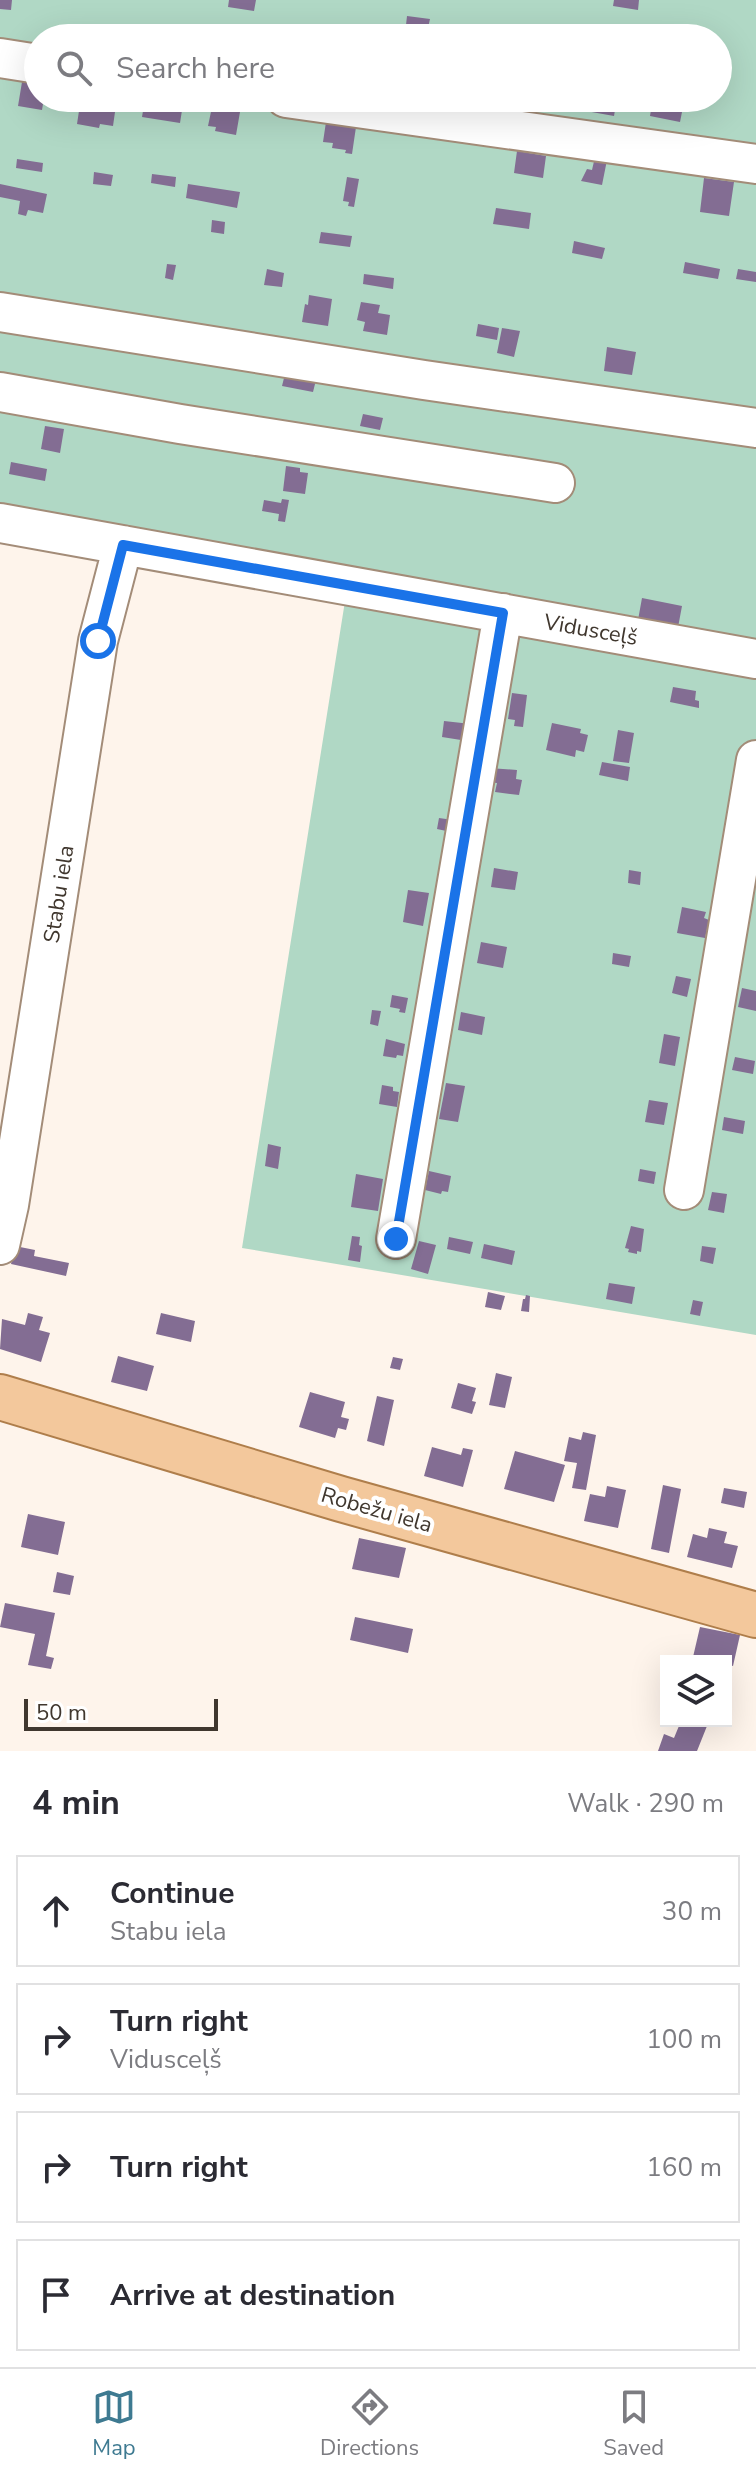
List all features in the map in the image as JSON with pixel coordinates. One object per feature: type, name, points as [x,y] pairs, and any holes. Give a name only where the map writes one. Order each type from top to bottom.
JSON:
[{"type":"main road","name":"Robežu iela","points":[[0,1397],[341,1499],[756,1615]]},
{"type":"street","points":[[0,58],[24,62]]},
{"type":"street","points":[[386,112],[756,164]]},
{"type":"street","points":[[0,312],[424,380],[756,428]]},
{"type":"street","points":[[0,392],[196,427],[555,483]]},
{"type":"street","name":"Vidusceļš","points":[[0,523],[756,659]]},
{"type":"street","name":"Stabu iela","points":[[0,1245],[9,1205],[98,641],[123,545]]},
{"type":"street","points":[[396,1239],[503,613]]},
{"type":"street","points":[[684,1190],[756,760]]},
{"type":"green space","points":[[0,0],[756,0],[756,1335],[242,1248],[349,576],[0,512]]},
{"type":"building","points":[[0,0],[12,0],[11,10],[0,9]]},
{"type":"building","points":[[229,0],[256,0],[254,11],[228,7]]},
{"type":"building","points":[[614,0],[639,0],[638,10],[613,6]]},
{"type":"building","points":[[407,16],[430,19],[429,24],[406,24]]},
{"type":"building","points":[[22,82],[24,82],[24,107],[18,106]]},
{"type":"building","points":[[79,112],[115,112],[113,126],[100,124],[99,128],[77,124]]},
{"type":"building","points":[[143,112],[182,112],[180,123],[142,117]]},
{"type":"building","points":[[211,112],[240,112],[236,135],[215,131],[216,127],[208,126]]},
{"type":"building","points":[[592,112],[615,112],[614,116]]},
{"type":"building","points":[[651,112],[682,112],[680,122],[650,116]]},
{"type":"building","points":[[326,122],[356,127],[352,154],[332,148],[333,143],[323,142]]},
{"type":"building","points":[[517,151],[546,156],[543,178],[514,173]]},
{"type":"building","points":[[595,157],[607,160],[602,185],[581,181],[587,169],[592,170]]},
{"type":"building","points":[[17,159],[43,163],[42,172],[16,168]]},
{"type":"building","points":[[94,172],[113,175],[111,186],[93,184]]},
{"type":"building","points":[[152,174],[176,177],[175,187],[151,183]]},
{"type":"building","points":[[347,177],[359,179],[354,207],[343,201]]},
{"type":"building","points":[[704,178],[734,182],[729,216],[700,212]]},
{"type":"building","points":[[0,184],[47,194],[43,213],[28,210],[26,216],[18,214],[20,201],[0,197]]},
{"type":"building","points":[[188,184],[240,192],[237,208],[186,198]]},
{"type":"building","points":[[496,208],[531,213],[529,229],[493,224]]},
{"type":"building","points":[[212,220],[225,222],[224,234],[211,232]]},
{"type":"building","points":[[321,232],[352,236],[350,247],[319,243]]},
{"type":"building","points":[[574,241],[605,248],[602,259],[572,253]]},
{"type":"building","points":[[685,262],[720,269],[718,279],[683,273]]},
{"type":"building","points":[[167,264],[176,265],[173,280],[165,278]]},
{"type":"building","points":[[267,269],[284,273],[282,287],[264,285]]},
{"type":"building","points":[[738,269],[756,272],[756,282],[736,279]]},
{"type":"building","points":[[364,274],[394,278],[393,289],[363,284]]},
{"type":"building","points":[[309,295],[332,299],[328,326],[302,322]]},
{"type":"building","points":[[361,302],[380,305],[378,313],[390,315],[387,335],[363,331],[365,322],[357,320]]},
{"type":"building","points":[[478,324],[499,328],[497,340],[476,336]]},
{"type":"building","points":[[502,328],[520,331],[514,357],[497,353]]},
{"type":"building","points":[[607,347],[636,352],[632,375],[604,371]]},
{"type":"building","points":[[285,374],[316,380],[313,392],[282,386]]},
{"type":"building","points":[[363,414],[383,418],[380,430],[360,426]]},
{"type":"building","points":[[45,426],[64,429],[60,453],[41,449]]},
{"type":"building","points":[[11,462],[47,469],[45,481],[9,474]]},
{"type":"building","points":[[286,466],[308,473],[305,494],[283,491]]},
{"type":"building","points":[[282,499],[289,500],[285,522],[278,521],[279,514],[262,511],[264,500],[281,503]]},
{"type":"building","points":[[642,598],[682,606],[676,638],[636,631]]},
{"type":"building","points":[[673,687],[696,691],[695,700],[699,701],[699,708],[670,702]]},
{"type":"building","points":[[512,693],[527,695],[523,727],[514,726],[515,720],[508,719]]},
{"type":"building","points":[[444,721],[471,724],[467,744],[442,737]]},
{"type":"building","points":[[552,723],[581,729],[580,733],[588,735],[584,752],[576,750],[575,757],[546,750]]},
{"type":"building","points":[[618,730],[634,733],[629,763],[613,761]]},
{"type":"building","points":[[602,762],[630,767],[628,781],[599,775]]},
{"type":"building","points":[[489,768],[517,770],[516,779],[522,780],[519,795],[495,792],[497,783],[487,782]]},
{"type":"building","points":[[439,818],[453,820],[451,832],[437,829]]},
{"type":"building","points":[[494,868],[518,872],[515,890],[491,887]]},
{"type":"building","points":[[629,870],[641,872],[640,885],[628,883]]},
{"type":"building","points":[[408,890],[429,893],[423,926],[403,922]]},
{"type":"building","points":[[682,907],[706,912],[704,918],[709,920],[705,938],[677,933]]},
{"type":"building","points":[[481,942],[507,947],[503,968],[477,963]]},
{"type":"building","points":[[613,953],[631,956],[629,967],[612,964]]},
{"type":"building","points":[[676,976],[691,979],[687,997],[672,993]]},
{"type":"building","points":[[742,988],[756,991],[756,1011],[738,1007]]},
{"type":"building","points":[[392,995],[408,998],[405,1013],[390,1007]]},
{"type":"building","points":[[372,1010],[381,1011],[378,1026],[370,1024]]},
{"type":"building","points":[[461,1012],[485,1017],[482,1035],[458,1030]]},
{"type":"building","points":[[664,1034],[680,1037],[675,1066],[659,1063]]},
{"type":"building","points":[[386,1039],[405,1044],[403,1056],[383,1056]]},
{"type":"building","points":[[735,1057],[755,1061],[753,1074],[732,1070]]},
{"type":"building","points":[[446,1083],[465,1086],[458,1122],[439,1119]]},
{"type":"building","points":[[382,1085],[399,1092],[397,1107],[379,1104]]},
{"type":"building","points":[[649,1100],[668,1103],[664,1125],[645,1122]]},
{"type":"building","points":[[724,1117],[745,1121],[743,1134],[722,1130]]},
{"type":"building","points":[[268,1144],[281,1147],[278,1169],[265,1166]]},
{"type":"building","points":[[640,1169],[656,1172],[654,1184],[638,1181]]},
{"type":"building","points":[[429,1171],[451,1176],[448,1192],[442,1191],[441,1194],[425,1190]]},
{"type":"building","points":[[356,1174],[383,1179],[378,1211],[351,1207]]},
{"type":"building","points":[[712,1192],[727,1194],[724,1213],[708,1210]]},
{"type":"building","points":[[631,1226],[644,1229],[641,1252],[637,1251],[637,1254],[625,1248]]},
{"type":"building","points":[[352,1236],[360,1237],[360,1262],[348,1260]]},
{"type":"building","points":[[449,1237],[473,1242],[470,1254],[447,1249]]},
{"type":"building","points":[[419,1241],[436,1245],[428,1274],[411,1269]]},
{"type":"building","points":[[484,1244],[515,1251],[512,1265],[481,1258]]},
{"type":"building","points":[[15,1246],[35,1250],[34,1256],[69,1263],[66,1276],[11,1264]]},
{"type":"building","points":[[702,1246],[716,1248],[713,1264],[700,1261]]},
{"type":"building","points":[[609,1283],[635,1287],[632,1304],[606,1299]]},
{"type":"building","points":[[488,1292],[505,1296],[501,1310],[485,1307]]},
{"type":"building","points":[[526,1295],[530,1296],[529,1312],[521,1311]]},
{"type":"building","points":[[693,1300],[703,1302],[700,1316],[690,1314]]},
{"type":"building","points":[[28,1313],[43,1317],[39,1330],[50,1333],[41,1362],[0,1349],[2,1319],[25,1325]]},
{"type":"building","points":[[161,1313],[195,1321],[191,1342],[156,1334]]},
{"type":"building","points":[[118,1356],[154,1366],[147,1391],[111,1382]]},
{"type":"building","points":[[393,1357],[403,1359],[400,1370],[390,1368]]},
{"type":"building","points":[[496,1373],[512,1377],[505,1408],[489,1405]]},
{"type":"building","points":[[458,1383],[476,1388],[472,1414],[451,1408]]},
{"type":"building","points":[[310,1392],[345,1402],[341,1417],[349,1419],[346,1430],[338,1428],[335,1438],[299,1427]]},
{"type":"building","points":[[377,1396],[394,1400],[384,1446],[367,1441]]},
{"type":"building","points":[[583,1432],[596,1435],[586,1490],[572,1488],[577,1463],[564,1461],[569,1437],[581,1440]]},
{"type":"building","points":[[432,1447],[461,1455],[463,1448],[473,1450],[463,1487],[424,1476]]},
{"type":"building","points":[[515,1451],[565,1465],[554,1502],[504,1489]]},
{"type":"building","points":[[663,1485],[681,1489],[669,1553],[651,1549]]},
{"type":"building","points":[[607,1486],[626,1490],[618,1528],[584,1521],[590,1494],[605,1497]]},
{"type":"building","points":[[724,1488],[747,1492],[744,1508],[721,1503]]},
{"type":"building","points":[[28,1514],[65,1522],[58,1555],[21,1547]]},
{"type":"building","points":[[709,1528],[727,1532],[724,1543],[738,1546],[732,1568],[687,1557],[693,1534],[707,1538]]},
{"type":"building","points":[[359,1538],[406,1548],[399,1578],[352,1569]]},
{"type":"building","points":[[57,1572],[74,1576],[70,1595],[53,1592]]},
{"type":"building","points":[[5,1603],[55,1613],[46,1656],[54,1658],[51,1669],[28,1665],[35,1634],[0,1627]]},
{"type":"building","points":[[355,1617],[413,1629],[408,1653],[350,1640]]},
{"type":"building","points":[[700,1627],[740,1635],[733,1666],[732,1655],[693,1655]]},
{"type":"building","points":[[679,1727],[707,1727],[697,1751],[658,1751],[664,1734],[674,1738]]},
{"type":"route","points":[[98,641],[123,545],[503,613],[396,1239]]}]
